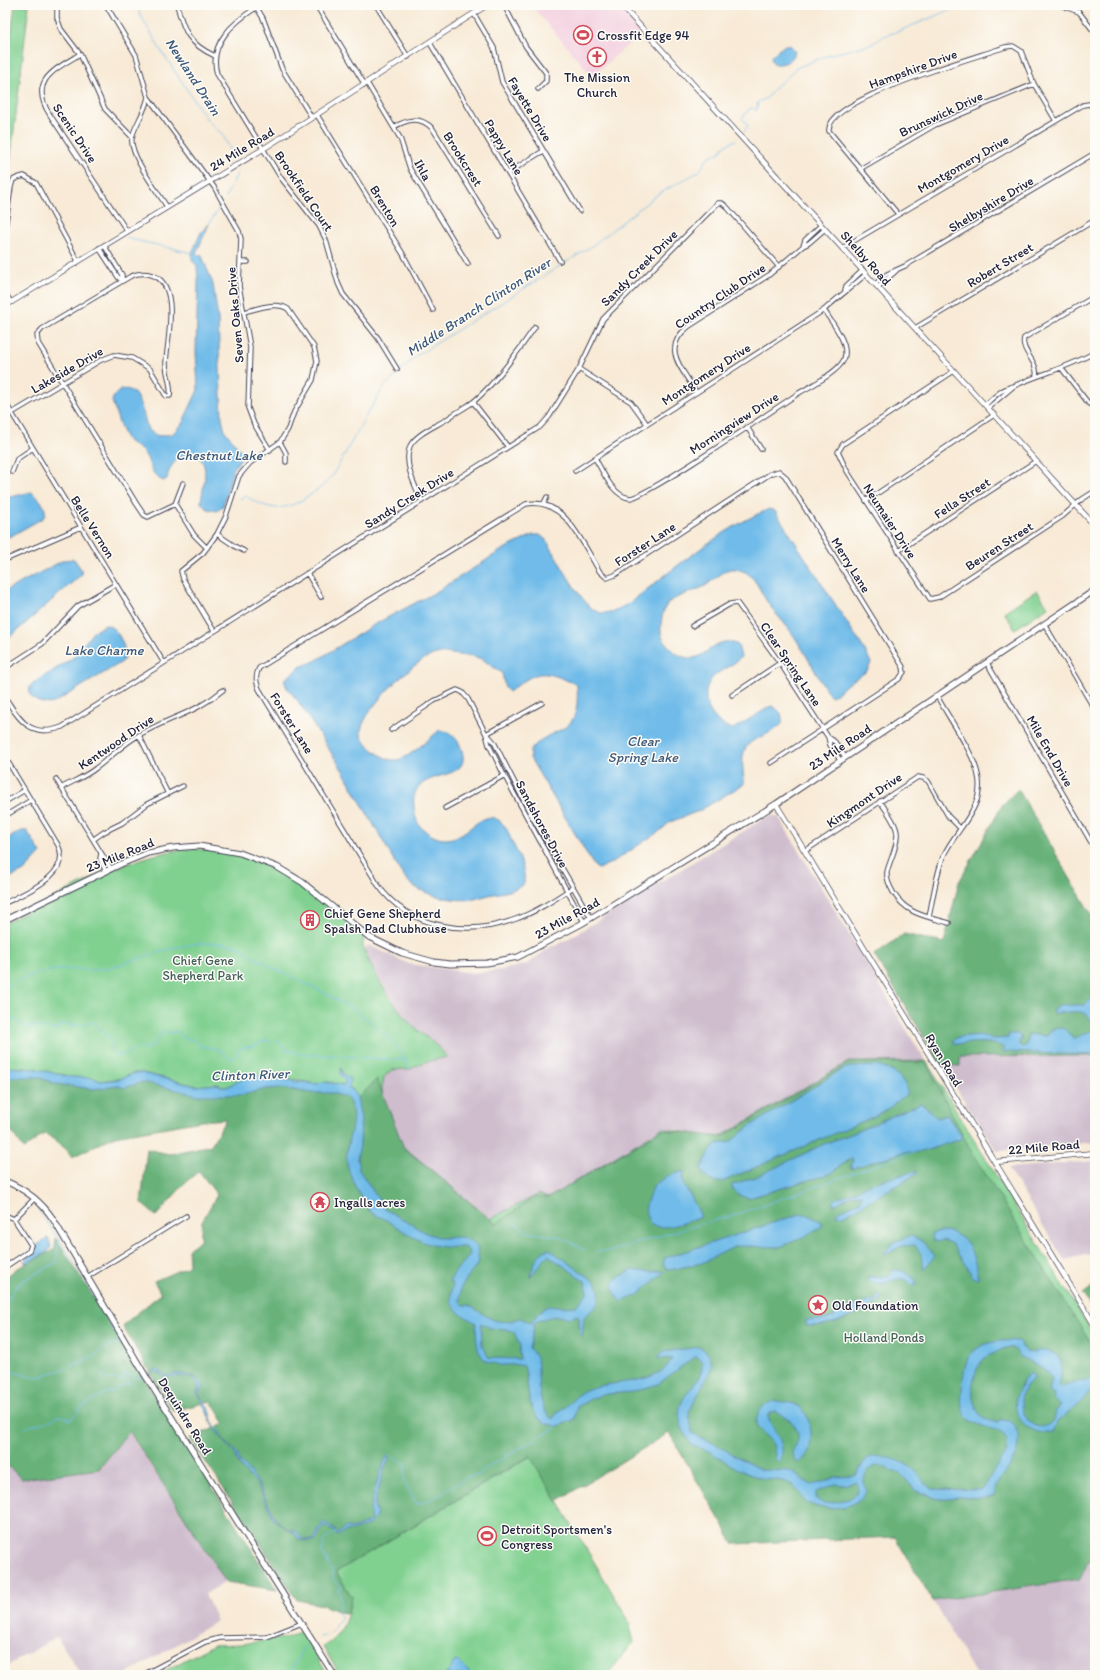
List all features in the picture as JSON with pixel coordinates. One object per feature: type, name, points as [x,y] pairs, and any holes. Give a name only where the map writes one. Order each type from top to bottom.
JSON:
[{"type":"main road","name":"23 Mile Road","points":[[5,920],[108,870],[148,853],[173,848],[198,846],[240,853],[277,867],[302,882],[369,937],[402,953],[434,962],[487,963],[518,957],[591,918],[776,804],[1045,625],[1095,590]]},
{"type":"main road","name":"Dequindre Road","points":[[5,1181],[35,1198],[52,1219],[146,1375],[334,1675]]},
{"type":"street","points":[[57,5],[57,18],[61,29],[80,54],[91,75],[105,109],[132,137],[135,154],[167,207]]},
{"type":"street","points":[[106,5],[136,55],[148,97],[145,109],[132,137]]},
{"type":"street","points":[[177,5],[182,21],[192,42],[201,49],[215,56],[222,40],[232,25],[256,6],[263,18],[282,69],[312,118]]},
{"type":"street","name":"Ihla","points":[[316,5],[394,127],[400,138],[410,169],[468,264]]},
{"type":"street","points":[[376,5],[408,57]]},
{"type":"street","name":"24 Mile Road","points":[[5,306],[239,164],[430,43],[487,5]]},
{"type":"street","points":[[504,5],[526,47],[546,73],[546,81],[538,89]]},
{"type":"street","name":"Shelby Road","points":[[621,5],[1095,526]]},
{"type":"street","points":[[772,5],[777,5]]},
{"type":"street","points":[[1060,5],[1077,10],[1095,33]]},
{"type":"street","name":"Fayette Drive","points":[[474,14],[494,48],[502,82],[580,211]]},
{"type":"street","name":"Pappy Lane","points":[[430,43],[560,261]]},
{"type":"street","name":"Hampshire Drive","points":[[860,169],[828,130],[830,123],[839,114],[880,90],[1005,47],[1016,47],[1021,51],[1034,84]]},
{"type":"street","name":"Scenic Drive","points":[[80,54],[47,77],[42,87],[41,98],[50,115],[127,231]]},
{"type":"street","name":"Brookfield Court","points":[[215,56],[216,67],[220,79],[286,185],[319,226],[326,240],[338,283],[343,294],[371,328],[397,369]]},
{"type":"street","points":[[1034,84],[1056,122]]},
{"type":"street","name":"Brunswick Drive","points":[[860,169],[935,125],[1034,84]]},
{"type":"street","name":"Seven Oaks Drive","points":[[148,97],[214,187],[239,231],[240,286],[250,347],[248,408],[254,424],[270,450]]},
{"type":"street","name":"Montgomery Drive","points":[[842,248],[1083,105],[1089,104],[1095,109]]},
{"type":"street","name":"Brenton","points":[[317,115],[403,254],[433,310]]},
{"type":"street","name":"Brookcrest","points":[[394,127],[405,121],[414,119],[433,129],[498,236]]},
{"type":"street","points":[[508,173],[543,150]]},
{"type":"street","name":"Shelbyshire Drive","points":[[876,285],[893,275],[896,271],[1095,153]]},
{"type":"street","points":[[860,169],[898,214]]},
{"type":"street","points":[[5,229],[10,187],[13,180],[24,176],[36,183],[78,261]]},
{"type":"street","name":"Sandy Creek Drive","points":[[5,697],[24,724],[38,730],[56,729],[67,724],[544,424],[580,369],[600,324],[607,314],[712,208],[720,203],[727,207],[779,267]]},
{"type":"street","name":"Robert Street","points":[[915,328],[1095,220]]},
{"type":"street","name":"Country Club Drive","points":[[696,392],[675,356],[674,348],[677,337],[688,327],[779,267],[802,246],[809,243],[823,227]]},
{"type":"street","points":[[104,245],[122,275],[122,281]]},
{"type":"street","points":[[99,248],[122,281]]},
{"type":"street","points":[[240,262],[248,262]]},
{"type":"street","name":"Montgomery Drive","points":[[575,471],[824,310],[863,270]]},
{"type":"street","name":"Lakeside Drive","points":[[12,413],[101,360],[119,355],[135,359],[150,368],[166,396],[170,396],[166,366],[170,306],[168,290],[159,279],[146,274],[136,274],[122,281]]},
{"type":"street","name":"Montgomery Drive","points":[[845,290],[851,289],[866,274]]},
{"type":"street","points":[[122,281],[42,329],[37,335],[38,343],[143,513],[148,517],[175,504],[183,483]]},
{"type":"street","points":[[5,293],[11,302]]},
{"type":"street","points":[[1036,376],[1036,368],[1024,345],[1024,338],[1095,296]]},
{"type":"street","points":[[214,631],[183,579],[181,571],[207,548],[217,534],[226,516],[239,476],[250,463],[280,442],[288,429],[297,407],[313,380],[317,361],[316,351],[310,338],[286,307],[274,305],[244,312]]},
{"type":"street","name":"Morningview Drive","points":[[595,458],[618,492],[625,497],[633,497],[654,487],[827,376],[843,362],[845,354],[843,343],[824,310]]},
{"type":"street","points":[[422,501],[411,475],[409,452],[411,444],[422,435],[473,402],[502,370],[535,327]]},
{"type":"street","points":[[987,407],[1014,386],[1036,376],[1062,368],[1095,352]]},
{"type":"street","points":[[1062,368],[1089,404],[1095,407]]},
{"type":"street","points":[[580,369],[631,402],[647,424]]},
{"type":"street","name":"Neumaier Drive","points":[[931,599],[926,594],[841,461],[838,450],[843,444],[954,371]]},
{"type":"street","name":"Belle Vernon","points":[[5,402],[164,663]]},
{"type":"street","points":[[473,402],[508,447]]},
{"type":"street","points":[[866,501],[994,415]]},
{"type":"street","points":[[747,427],[761,449]]},
{"type":"street","points":[[280,442],[286,453],[286,462]]},
{"type":"street","points":[[12,472],[17,460],[33,448]]},
{"type":"street","name":"Fella Street","points":[[898,551],[1036,461]]},
{"type":"street","name":"Forster Lane","points":[[572,888],[522,917],[487,927],[458,927],[424,921],[400,909],[389,900],[378,885],[256,681],[256,674],[259,668],[526,504],[544,503],[555,508],[567,519],[600,572],[607,578],[615,575],[770,474],[779,471]]},
{"type":"street","name":"Merry Lane","points":[[779,471],[789,482],[903,667],[904,672],[898,679],[823,729]]},
{"type":"street","name":"Beuren Street","points":[[931,599],[939,597],[1056,520],[1095,491]]},
{"type":"street","points":[[544,503],[547,496]]},
{"type":"street","points":[[175,504],[194,535],[207,548]]},
{"type":"street","points":[[5,560],[81,526]]},
{"type":"street","points":[[217,534],[244,551]]},
{"type":"street","points":[[307,573],[321,597]]},
{"type":"street","points":[[5,668],[42,644],[78,606],[116,584]]},
{"type":"street","name":"Clear Spring Lane","points":[[692,626],[736,603],[780,663],[828,737],[830,745],[843,759]]},
{"type":"street","points":[[1045,625],[1095,710]]},
{"type":"street","points":[[732,695],[780,663]]},
{"type":"street","name":"Mile End Drive","points":[[987,663],[1095,848]]},
{"type":"street","name":"Kentwood Drive","points":[[61,788],[85,776],[139,735],[169,719],[207,704],[222,690]]},
{"type":"street","name":"Sandshores Drive","points":[[391,730],[434,701],[457,690],[466,696],[486,734],[489,744],[504,775],[584,922]]},
{"type":"street","points":[[929,917],[940,867],[946,852],[976,804],[979,790],[978,775],[971,757],[937,696]]},
{"type":"street","points":[[486,734],[542,703]]},
{"type":"street","points":[[771,763],[823,729]]},
{"type":"street","name":"Sandshores Drive","points":[[486,734],[494,742],[529,811],[572,888],[591,918]]},
{"type":"street","points":[[139,735],[168,794]]},
{"type":"street","points":[[5,757],[58,845],[61,858],[56,870],[48,878],[5,903]]},
{"type":"street","points":[[445,808],[509,773]]},
{"type":"street","name":"Kingmont Drive","points":[[805,851],[913,779],[923,778],[928,782],[948,816],[960,828]]},
{"type":"street","points":[[56,779],[94,839],[101,853],[100,859],[108,870]]},
{"type":"street","points":[[94,839],[122,823],[147,804],[183,786]]},
{"type":"street","points":[[5,802],[25,790]]},
{"type":"street","points":[[5,816],[32,800]]},
{"type":"street","points":[[880,801],[894,823],[897,833],[894,850],[887,873],[889,884],[898,901],[905,908],[949,923]]},
{"type":"street","name":"Ryan Road","points":[[776,804],[1095,1326]]},
{"type":"street","points":[[525,813],[529,811]]},
{"type":"street","points":[[546,852],[550,848]]},
{"type":"street","name":"22 Mile Road","points":[[995,1162],[1095,1153]]},
{"type":"street","points":[[14,1219],[35,1198]]},
{"type":"street","points":[[5,1215],[14,1219],[31,1245],[29,1251],[5,1267]]},
{"type":"street","points":[[87,1277],[186,1216]]},
{"type":"street","points":[[143,1675],[205,1642],[220,1638],[267,1637],[302,1623]]},
{"type":"shaded area","points":[[531,5],[616,5],[642,33],[592,76]]},
{"type":"shaded area","points":[[768,816],[778,816],[926,1062],[843,1065],[722,1137],[708,1137],[676,1129],[662,1130],[559,1194],[493,1226],[426,1197],[355,1063],[415,1029],[399,1010],[362,951],[368,945],[409,964],[472,973],[501,970],[527,964],[553,945],[556,946]]},
{"type":"shaded area","points":[[1095,1056],[1095,1142],[997,1151],[941,1065],[959,1066],[959,1057]]},
{"type":"shaded area","points":[[1095,1161],[1095,1253],[1064,1260],[1008,1168]]},
{"type":"shaded area","points":[[128,1431],[226,1582],[205,1594],[217,1621],[125,1675],[81,1675],[57,1637],[5,1667],[5,1463],[22,1479]]},
{"type":"shaded area","points":[[1095,1559],[1095,1675],[976,1675],[933,1601],[1080,1579],[1088,1562]]},
{"type":"green space","points":[[15,5],[29,5],[5,205],[5,82]]},
{"type":"green space","points":[[1037,590],[1048,607],[1015,629],[1004,612]]},
{"type":"green space","points":[[1018,789],[1095,921],[1095,1056],[960,1057],[960,1066],[941,1065],[874,955],[904,934],[944,943],[959,882],[1003,804]]},
{"type":"green space","name":"Holland Ponds","points":[[184,849],[200,849],[231,853],[262,862],[276,868],[303,885],[364,936],[363,945],[370,964],[391,999],[406,1019],[435,1044],[447,1057],[425,1062],[410,1069],[392,1070],[384,1077],[382,1088],[384,1107],[395,1142],[410,1152],[490,1219],[539,1194],[548,1198],[662,1128],[718,1138],[848,1062],[926,1061],[1095,1337],[1095,1501],[662,1371],[361,1119],[358,1098],[352,1089],[329,1082],[315,1084],[298,1080],[268,1077],[260,1078],[257,1074],[250,1075],[227,1087],[222,1087],[218,1084],[196,1086],[143,1073],[134,1073],[122,1078],[100,1081],[93,1078],[71,1077],[37,1069],[5,1067],[5,923],[92,878],[137,860]]},
{"type":"green space","points":[[926,1062],[971,1151],[1095,1350],[1095,1559],[1088,1562],[1080,1579],[933,1601],[895,1537],[734,1544],[669,1433],[557,1501],[530,1456],[336,1572],[352,1597],[347,1614],[322,1605],[297,1600],[190,1438],[225,1424],[211,1401],[173,1411],[123,1327],[130,1319],[161,1294],[154,1281],[189,1266],[188,1249],[200,1241],[202,1221],[217,1195],[199,1171],[187,1181],[156,1216],[141,1203],[147,1149],[169,1154],[211,1145],[226,1119],[202,1121],[115,1136],[72,1157],[66,1149],[45,1133],[24,1149],[5,1123],[5,1071],[112,1084],[136,1079],[220,1092],[274,1082],[335,1089],[355,1101],[377,1079],[404,1148],[496,1224],[534,1197],[548,1198],[662,1130],[722,1137],[849,1063]]},
{"type":"green space","points":[[56,1238],[277,1590],[226,1582],[129,1431],[99,1469],[22,1479],[5,1463],[5,1278],[16,1269],[55,1249]]},
{"type":"green space","points":[[1095,1286],[1095,1311],[1082,1294]]},
{"type":"green space","name":"Detroit Sportsmen's Congress","points":[[531,1456],[628,1619],[634,1642],[607,1675],[340,1675],[323,1647],[336,1637],[343,1626],[352,1597],[336,1572]]},
{"type":"green space","points":[[301,1631],[328,1675],[157,1675],[213,1645],[242,1644],[290,1637]]},
{"type":"water","points":[[785,45],[791,46],[795,52],[794,55],[788,62],[774,64],[771,59],[772,55]]},
{"type":"water","name":"Chestnut Lake","points":[[209,224],[196,254],[202,256],[213,284],[218,319],[222,419],[225,431],[240,450],[242,456],[233,470],[223,506],[217,511],[208,509],[201,503],[205,474],[202,461],[190,452],[174,462],[167,479],[163,481],[159,479],[152,470],[144,453],[125,437],[119,424],[112,401],[116,394],[122,390],[133,392],[140,403],[148,430],[158,436],[172,434],[182,424],[198,390],[196,351],[198,281],[197,266],[192,260],[192,253],[201,232]]},
{"type":"water","points":[[31,492],[41,502],[45,509],[45,515],[43,518],[5,538],[5,496],[11,497]]},
{"type":"water","name":"Clear Spring Lake","points":[[769,509],[775,511],[866,652],[871,663],[867,671],[846,685],[837,694],[830,696],[791,632],[765,599],[754,579],[747,573],[730,569],[705,586],[677,597],[669,602],[663,613],[661,633],[663,639],[673,651],[684,657],[693,658],[700,656],[721,643],[728,642],[738,645],[741,657],[716,674],[708,684],[706,700],[713,715],[725,726],[733,729],[771,706],[777,709],[780,713],[782,724],[748,745],[743,756],[744,784],[699,811],[670,822],[660,831],[613,862],[598,869],[594,866],[530,758],[530,751],[539,742],[570,723],[575,715],[577,685],[556,676],[541,674],[534,675],[509,692],[505,688],[502,673],[482,659],[469,655],[445,653],[433,655],[424,659],[402,676],[380,698],[365,720],[361,730],[362,737],[366,743],[381,756],[392,760],[398,760],[420,747],[440,730],[446,731],[453,736],[459,743],[463,757],[460,766],[453,772],[431,779],[422,784],[415,793],[414,807],[417,822],[423,829],[436,837],[448,839],[458,836],[484,819],[492,818],[501,822],[507,830],[520,860],[524,875],[524,884],[515,889],[474,899],[458,900],[432,895],[416,888],[409,882],[400,871],[343,771],[298,701],[287,688],[284,680],[300,667],[315,661],[377,623],[436,592],[502,550],[533,535],[540,535],[546,540],[571,582],[587,603],[595,610],[606,613],[628,604],[696,552],[731,528]]},
{"type":"water","points":[[74,559],[81,569],[82,574],[11,636],[5,639],[5,591],[64,560]]},
{"type":"water","name":"Lake Charme","points":[[105,625],[113,629],[120,637],[125,653],[125,657],[122,662],[54,703],[50,704],[40,702],[32,698],[30,694],[31,685],[74,657],[93,632]]},
{"type":"water","points":[[21,831],[27,831],[41,853],[24,871],[5,880],[5,840]]},
{"type":"water","points":[[1091,999],[1095,999],[1095,1023],[1091,1021],[1089,1016],[1081,1012],[1053,1013],[1052,1010],[1061,1005],[1085,1005]]},
{"type":"water","points":[[1064,1028],[1073,1039],[1095,1029],[1095,1055],[1003,1052],[1004,1048],[998,1045],[986,1043],[955,1044],[953,1041],[958,1037],[981,1035],[993,1039],[1008,1038],[1009,1034],[1018,1034],[1022,1039],[1020,1040],[1019,1045],[1023,1047],[1027,1045],[1028,1034],[1047,1036],[1052,1029]]},
{"type":"water","points":[[877,1066],[888,1069],[897,1075],[904,1083],[906,1088],[907,1094],[889,1108],[875,1116],[724,1181],[716,1182],[710,1180],[705,1175],[701,1168],[715,1144],[730,1142],[750,1126],[841,1070],[850,1067]]},
{"type":"water","name":"Clinton River","points":[[5,1067],[37,1069],[71,1077],[93,1078],[101,1081],[120,1079],[134,1073],[142,1073],[196,1086],[218,1084],[222,1087],[227,1087],[250,1075],[257,1074],[260,1078],[276,1078],[315,1084],[324,1082],[344,1085],[346,1082],[340,1074],[341,1068],[343,1074],[350,1079],[349,1088],[352,1089],[357,1097],[361,1119],[360,1146],[357,1159],[359,1170],[385,1209],[426,1233],[442,1238],[461,1237],[471,1241],[477,1247],[479,1262],[461,1287],[460,1301],[464,1305],[468,1305],[497,1321],[504,1322],[520,1318],[531,1323],[546,1307],[576,1306],[587,1294],[585,1281],[548,1255],[530,1277],[534,1263],[538,1256],[549,1249],[597,1283],[599,1289],[598,1303],[584,1317],[582,1337],[580,1335],[579,1317],[577,1315],[570,1318],[560,1316],[551,1317],[532,1324],[534,1328],[529,1348],[534,1354],[537,1362],[542,1403],[548,1416],[553,1419],[557,1412],[566,1407],[583,1391],[598,1386],[634,1381],[657,1374],[666,1368],[672,1359],[657,1358],[663,1352],[699,1347],[705,1350],[711,1360],[712,1367],[689,1412],[692,1432],[701,1439],[711,1442],[761,1470],[790,1471],[811,1485],[821,1483],[835,1477],[856,1476],[866,1460],[875,1456],[889,1458],[908,1465],[931,1489],[981,1490],[986,1485],[994,1470],[1006,1454],[1008,1446],[1005,1436],[1000,1432],[975,1423],[964,1413],[962,1404],[962,1388],[964,1373],[968,1358],[973,1352],[984,1345],[997,1341],[1018,1341],[1027,1352],[1051,1352],[1059,1358],[1061,1362],[1061,1373],[1058,1384],[1061,1387],[1095,1377],[1095,1389],[1092,1389],[1079,1404],[1057,1422],[1053,1433],[1034,1431],[1021,1421],[1017,1414],[1015,1406],[1016,1397],[1024,1380],[1031,1373],[1034,1379],[1026,1387],[1022,1396],[1024,1415],[1030,1422],[1037,1426],[1045,1426],[1054,1421],[1056,1411],[1060,1406],[1053,1399],[1054,1395],[1049,1392],[1052,1378],[1038,1366],[1020,1357],[1014,1349],[1007,1348],[1001,1350],[988,1356],[982,1361],[974,1378],[973,1388],[973,1398],[981,1415],[988,1420],[998,1422],[1000,1419],[1007,1420],[1012,1423],[1018,1433],[1018,1446],[1013,1461],[998,1483],[994,1496],[989,1498],[959,1497],[938,1499],[916,1491],[902,1475],[879,1465],[868,1471],[864,1477],[866,1490],[863,1497],[857,1502],[851,1505],[835,1508],[812,1505],[803,1498],[791,1484],[749,1474],[732,1466],[708,1451],[692,1445],[682,1428],[679,1415],[681,1404],[698,1378],[701,1370],[701,1360],[696,1356],[658,1384],[632,1392],[607,1394],[592,1398],[577,1407],[574,1420],[556,1426],[546,1423],[538,1418],[531,1404],[524,1366],[499,1365],[483,1358],[478,1348],[476,1323],[463,1316],[452,1304],[451,1292],[453,1284],[450,1282],[456,1270],[465,1261],[470,1253],[465,1247],[440,1247],[423,1242],[372,1213],[365,1204],[353,1181],[347,1162],[348,1146],[353,1120],[351,1104],[346,1097],[332,1093],[311,1093],[280,1088],[266,1089],[242,1095],[198,1095],[143,1082],[124,1088],[119,1086],[94,1089],[56,1084],[38,1077],[5,1077]],"holes":[[[481,1323],[490,1328],[506,1329],[514,1332],[520,1346],[520,1359],[489,1358],[482,1346]],[[857,1482],[858,1492],[849,1499],[824,1504],[816,1499],[816,1492],[836,1484],[842,1485]]]},
{"type":"water","points":[[921,1103],[937,1118],[947,1115],[961,1135],[961,1139],[921,1152],[904,1152],[850,1169],[853,1160],[852,1158],[829,1174],[749,1198],[740,1196],[732,1188],[732,1185],[758,1176],[826,1143],[851,1134]]},
{"type":"water","points":[[684,1171],[682,1182],[701,1217],[683,1223],[663,1227],[651,1225],[646,1214],[646,1205],[654,1185],[668,1176]]},
{"type":"water","points":[[916,1171],[918,1173],[843,1216],[836,1215],[836,1213],[860,1201],[862,1195],[854,1194],[833,1205],[833,1201],[835,1199],[876,1182]]},
{"type":"water","points":[[800,1214],[806,1214],[822,1222],[822,1226],[802,1238],[780,1247],[736,1246],[702,1263],[670,1270],[663,1264],[665,1258]]},
{"type":"water","points":[[945,1231],[957,1235],[967,1243],[976,1266],[978,1279],[973,1277],[952,1244],[943,1240],[937,1242],[933,1240],[931,1234]]},
{"type":"water","points":[[909,1236],[914,1237],[924,1243],[935,1256],[923,1270],[921,1254],[915,1245],[902,1246],[885,1255],[884,1253],[892,1243]]},
{"type":"water","points":[[48,1237],[51,1247],[46,1253],[27,1263],[24,1262],[37,1245]]},
{"type":"water","points":[[632,1270],[664,1272],[638,1295],[622,1302],[615,1292],[613,1286],[614,1280]]},
{"type":"water","points":[[893,1270],[907,1273],[913,1277],[917,1284],[911,1285],[904,1279],[896,1279],[881,1284],[868,1281],[867,1278],[869,1277],[888,1276]]},
{"type":"water","points":[[880,1294],[882,1296],[878,1302],[859,1313],[823,1325],[806,1325],[806,1320],[823,1320],[834,1317],[835,1312],[838,1310],[875,1300]]},
{"type":"water","points":[[120,1341],[143,1376],[157,1369],[165,1376],[181,1374],[197,1379],[203,1388],[199,1391],[200,1397],[208,1407],[212,1421],[224,1440],[237,1453],[241,1464],[246,1467],[258,1483],[276,1520],[288,1529],[294,1530],[303,1539],[314,1540],[318,1530],[324,1522],[339,1533],[346,1527],[356,1528],[371,1521],[370,1510],[376,1484],[385,1459],[388,1455],[388,1461],[384,1469],[375,1501],[377,1514],[372,1523],[356,1530],[348,1530],[339,1535],[324,1525],[316,1541],[299,1539],[294,1533],[274,1520],[257,1484],[239,1465],[235,1454],[216,1431],[197,1392],[199,1387],[196,1382],[193,1379],[184,1376],[164,1377],[156,1371],[143,1378]]},
{"type":"water","points":[[776,1401],[796,1405],[802,1409],[809,1422],[811,1430],[810,1446],[807,1454],[797,1463],[792,1453],[798,1441],[798,1434],[794,1425],[787,1418],[774,1411],[770,1413],[768,1417],[779,1438],[782,1448],[780,1461],[776,1462],[773,1444],[756,1425],[757,1416],[761,1409],[767,1404]]},
{"type":"water","points":[[458,1661],[472,1675],[446,1675],[454,1662]]},
{"type":"waterway","name":"Newland Drain","points":[[135,5],[160,49],[208,121],[222,134],[233,154],[233,160]]},
{"type":"waterway","name":"Middle Branch Clinton River","points":[[743,134],[748,125],[742,118],[750,108],[753,108],[756,111],[758,102],[767,98],[777,85],[796,68],[829,55],[872,44],[884,36],[962,5]]},
{"type":"waterway","name":"Middle Branch Clinton River","points":[[240,499],[246,496],[262,505],[276,508],[299,502],[314,492],[333,475],[367,414],[385,386],[416,356],[592,246],[658,194],[698,172],[707,159],[719,153],[724,146],[736,140]]},
{"type":"waterway","name":"Newland Drain","points":[[226,197],[238,172]]},
{"type":"waterway","name":"Newland Drain","points":[[209,224],[221,205]]},
{"type":"waterway","points":[[126,238],[192,253]]},
{"type":"waterway","points":[[5,988],[21,980],[53,970],[104,969],[169,949],[203,943],[220,943],[237,946],[242,948],[254,958],[329,995],[363,1016],[396,1046],[404,1058],[408,1069]]},
{"type":"waterway","points":[[5,1016],[15,1020],[23,1027],[34,1026],[53,1030],[58,1029],[61,1024],[76,1026],[94,1022],[100,1031],[109,1037],[114,1053],[118,1056],[128,1053],[135,1048],[150,1048],[155,1044],[162,1031],[170,1033],[177,1031],[183,1038],[197,1041],[200,1046],[219,1049],[229,1058],[234,1058],[239,1051],[238,1049],[253,1046],[266,1040],[270,1042],[277,1041],[288,1050],[301,1054],[406,1060]]},
{"type":"waterway","points":[[708,1222],[732,1216],[916,1151]]},
{"type":"waterway","points":[[38,1209],[73,1260],[120,1341]]},
{"type":"waterway","points":[[514,1223],[527,1232],[560,1237],[585,1250]]},
{"type":"waterway","points":[[596,1252],[610,1251],[704,1223]]},
{"type":"waterway","points":[[5,1304],[15,1288],[21,1282],[57,1262],[58,1243],[60,1239]]},
{"type":"waterway","points":[[5,1369],[27,1376],[41,1377],[46,1374],[66,1369],[95,1355],[104,1348],[120,1343]]},
{"type":"waterway","points":[[105,1373],[102,1376],[104,1379],[116,1379],[121,1381],[124,1378],[123,1374],[125,1373],[137,1379],[142,1377]]},
{"type":"waterway","points":[[26,1428],[50,1420],[57,1416],[62,1416],[71,1420],[80,1409],[93,1400],[106,1393],[115,1391],[125,1384],[129,1384],[127,1374]]},
{"type":"waterway","points":[[388,1455],[390,1454],[393,1458],[406,1464],[404,1482],[417,1504],[432,1499],[472,1475],[478,1476],[484,1469],[555,1428],[557,1425]]},
{"type":"waterway","points":[[320,1637],[332,1633],[336,1624],[342,1618],[338,1612],[341,1601],[338,1590],[342,1587],[336,1583],[333,1577],[333,1572],[322,1553],[324,1540],[336,1532]]},
{"type":"waterway","points":[[290,1675],[301,1651],[306,1646]]},
{"type":"place","name":"Crossfit Edge 94","points":[[583,35]]},
{"type":"place","name":"The Mission Church","points":[[597,57]]},
{"type":"place","name":"Chief Gene Shepherd Spalsh Pad Clubhouse","points":[[310,920]]},
{"type":"place","name":"Ingalls acres","points":[[320,1202]]},
{"type":"place","name":"Old Foundation","points":[[818,1305]]},
{"type":"place","name":"Detroit Sportsmen's Congress","points":[[487,1536]]},
{"type":"park label","name":"Chief Gene Shepherd Park","points":[[203,968]]}]
